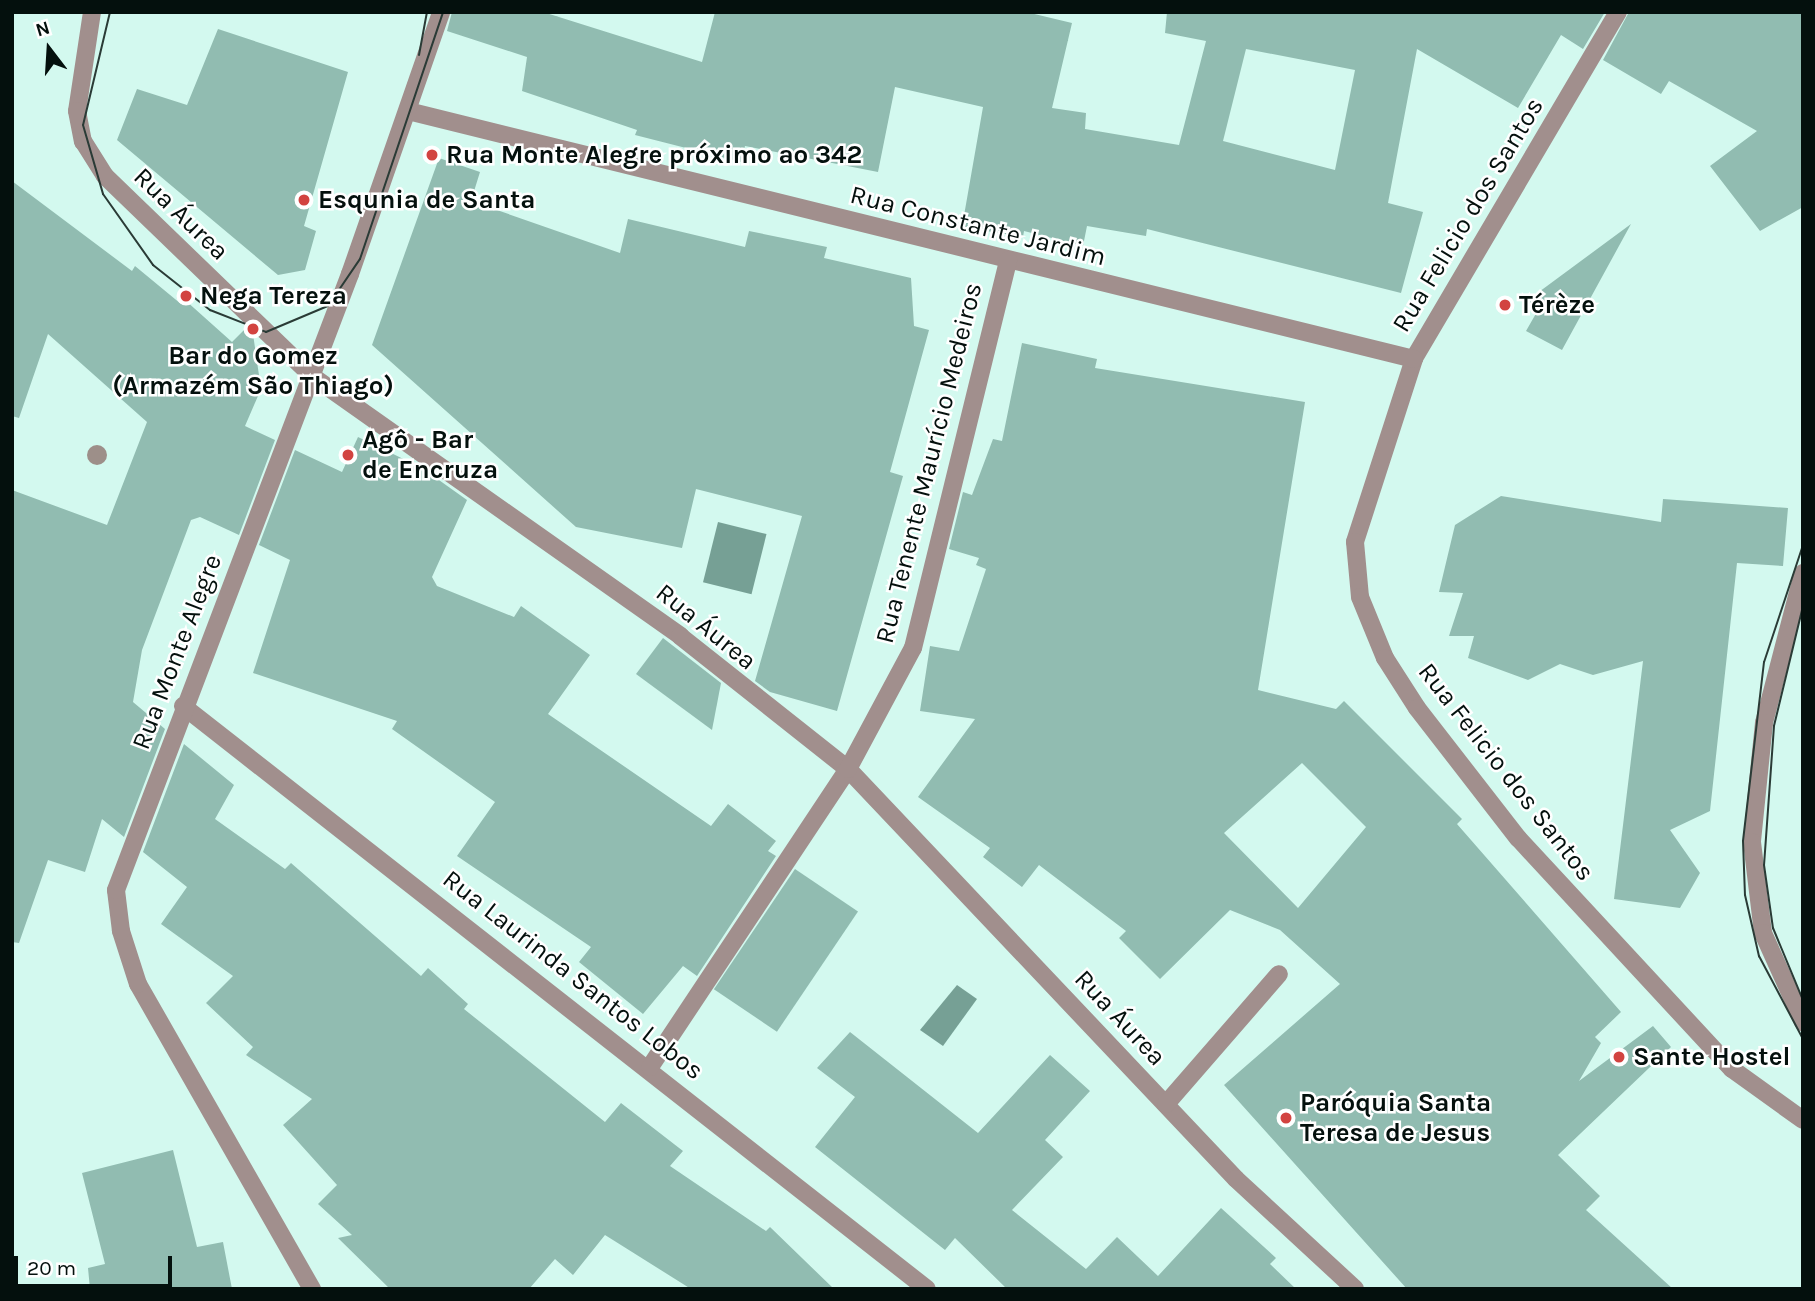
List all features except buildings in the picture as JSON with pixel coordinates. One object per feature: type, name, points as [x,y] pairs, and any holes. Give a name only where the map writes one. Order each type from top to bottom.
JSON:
[{"type":"street","name":"Rua Áurea","points":[[92,12],[77,111],[83,141],[104,176],[312,376],[681,636],[848,769],[1166,1104],[1355,1289]]},
{"type":"street","name":"Rua Monte Alegre","points":[[312,1289],[138,984],[121,932],[116,890],[183,706],[312,376],[441,12]]},
{"type":"street","name":"Rua Felicio dos Santos","points":[[1618,12],[1414,359],[1355,542],[1360,597],[1385,658],[1518,838],[1639,973],[1732,1069],[1803,1120]]},
{"type":"street","name":"Rua Constante Jardim","points":[[408,111],[1414,359]]},
{"type":"street","name":"Rua Tenente Maurício Medeiros","points":[[650,1067],[848,769],[913,648],[1008,260]]},
{"type":"street","points":[[1803,573],[1768,701],[1752,842],[1763,933],[1803,1022]]},
{"type":"street","name":"Rua Laurinda Santos Lobos","points":[[183,706],[650,1067],[927,1289]]},
{"type":"street","points":[[1166,1104],[1279,974]]},
{"type":"shaded area","points":[[718,522],[767,534],[752,594],[703,582]]},
{"type":"shaded area","points":[[957,985],[977,999],[943,1046],[920,1030]]},
{"type":"tram line","points":[[110,12],[83,125],[103,194],[153,265],[210,310],[266,332],[328,306],[360,259],[443,12]]},
{"type":"tram line","points":[[419,55],[427,12]]},
{"type":"tram line","points":[[1803,545],[1764,662],[1743,841],[1745,895],[1759,956],[1803,1039]]},
{"type":"tram line","points":[[1803,606],[1774,726],[1764,865],[1773,928],[1803,1000]]},
{"type":"place","name":"Rua Monte Alegre próximo ao 342","points":[[432,155]]},
{"type":"place","name":"Esqunia de Santa","points":[[304,200]]},
{"type":"place","name":"Nega Tereza","points":[[186,296]]},
{"type":"place","name":"Térèze","points":[[1505,305]]},
{"type":"place","name":"Bar do Gomez (Armazém São Thiago)","points":[[253,329]]},
{"type":"place","name":"Agô - Bar de Encruza","points":[[348,455]]},
{"type":"place","name":"Sante Hostel","points":[[1619,1057]]},
{"type":"place","name":"Paróquia Santa Teresa de Jesus","points":[[1286,1118]]}]
